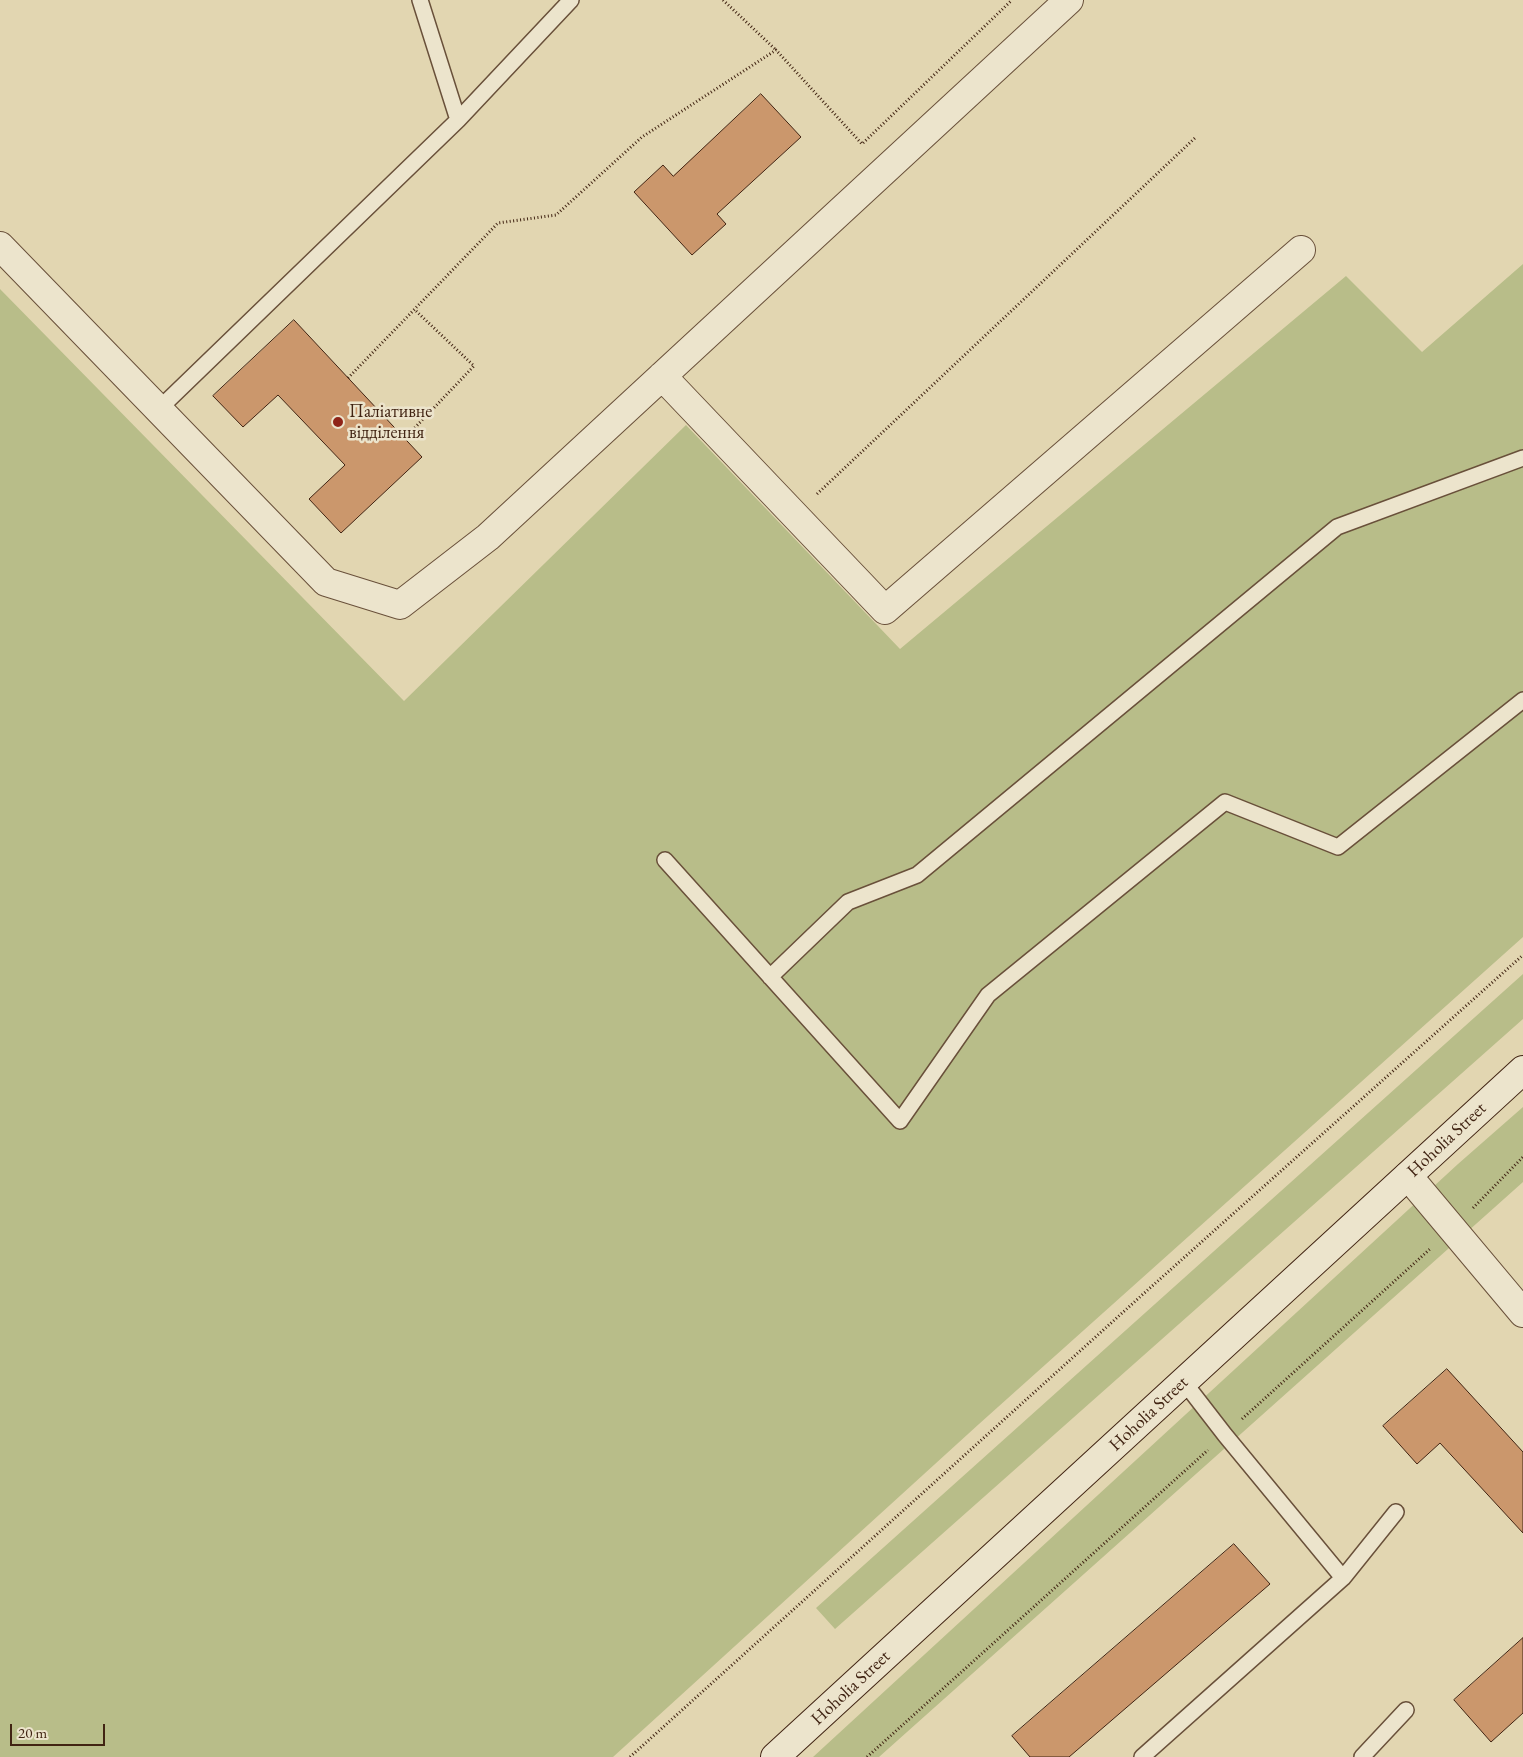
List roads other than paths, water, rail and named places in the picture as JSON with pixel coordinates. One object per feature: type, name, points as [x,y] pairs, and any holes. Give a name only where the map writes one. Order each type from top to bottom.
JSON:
[{"type":"street","points":[[0,246],[326,582],[400,605],[488,538],[1069,0]]},
{"type":"street","points":[[662,376],[885,610],[1300,250]]},
{"type":"street","name":"Hoholia Street","points":[[775,1757],[1523,1070]]},
{"type":"street","points":[[1408,1176],[1523,1313]]},
{"type":"lane","points":[[420,0],[458,120]]},
{"type":"lane","points":[[159,409],[458,120],[571,0]]},
{"type":"lane","points":[[770,977],[848,902],[917,875],[1337,527],[1523,459]]},
{"type":"lane","points":[[665,860],[900,1121],[988,995],[1225,802],[1338,847],[1523,700]]},
{"type":"lane","points":[[1184,1382],[1224,1435],[1343,1578]]},
{"type":"lane","points":[[1142,1757],[1343,1578],[1396,1512]]},
{"type":"lane","points":[[1362,1757],[1406,1710]]},
{"type":"place","name":"Паліативне відділення","points":[[338,422]]}]
